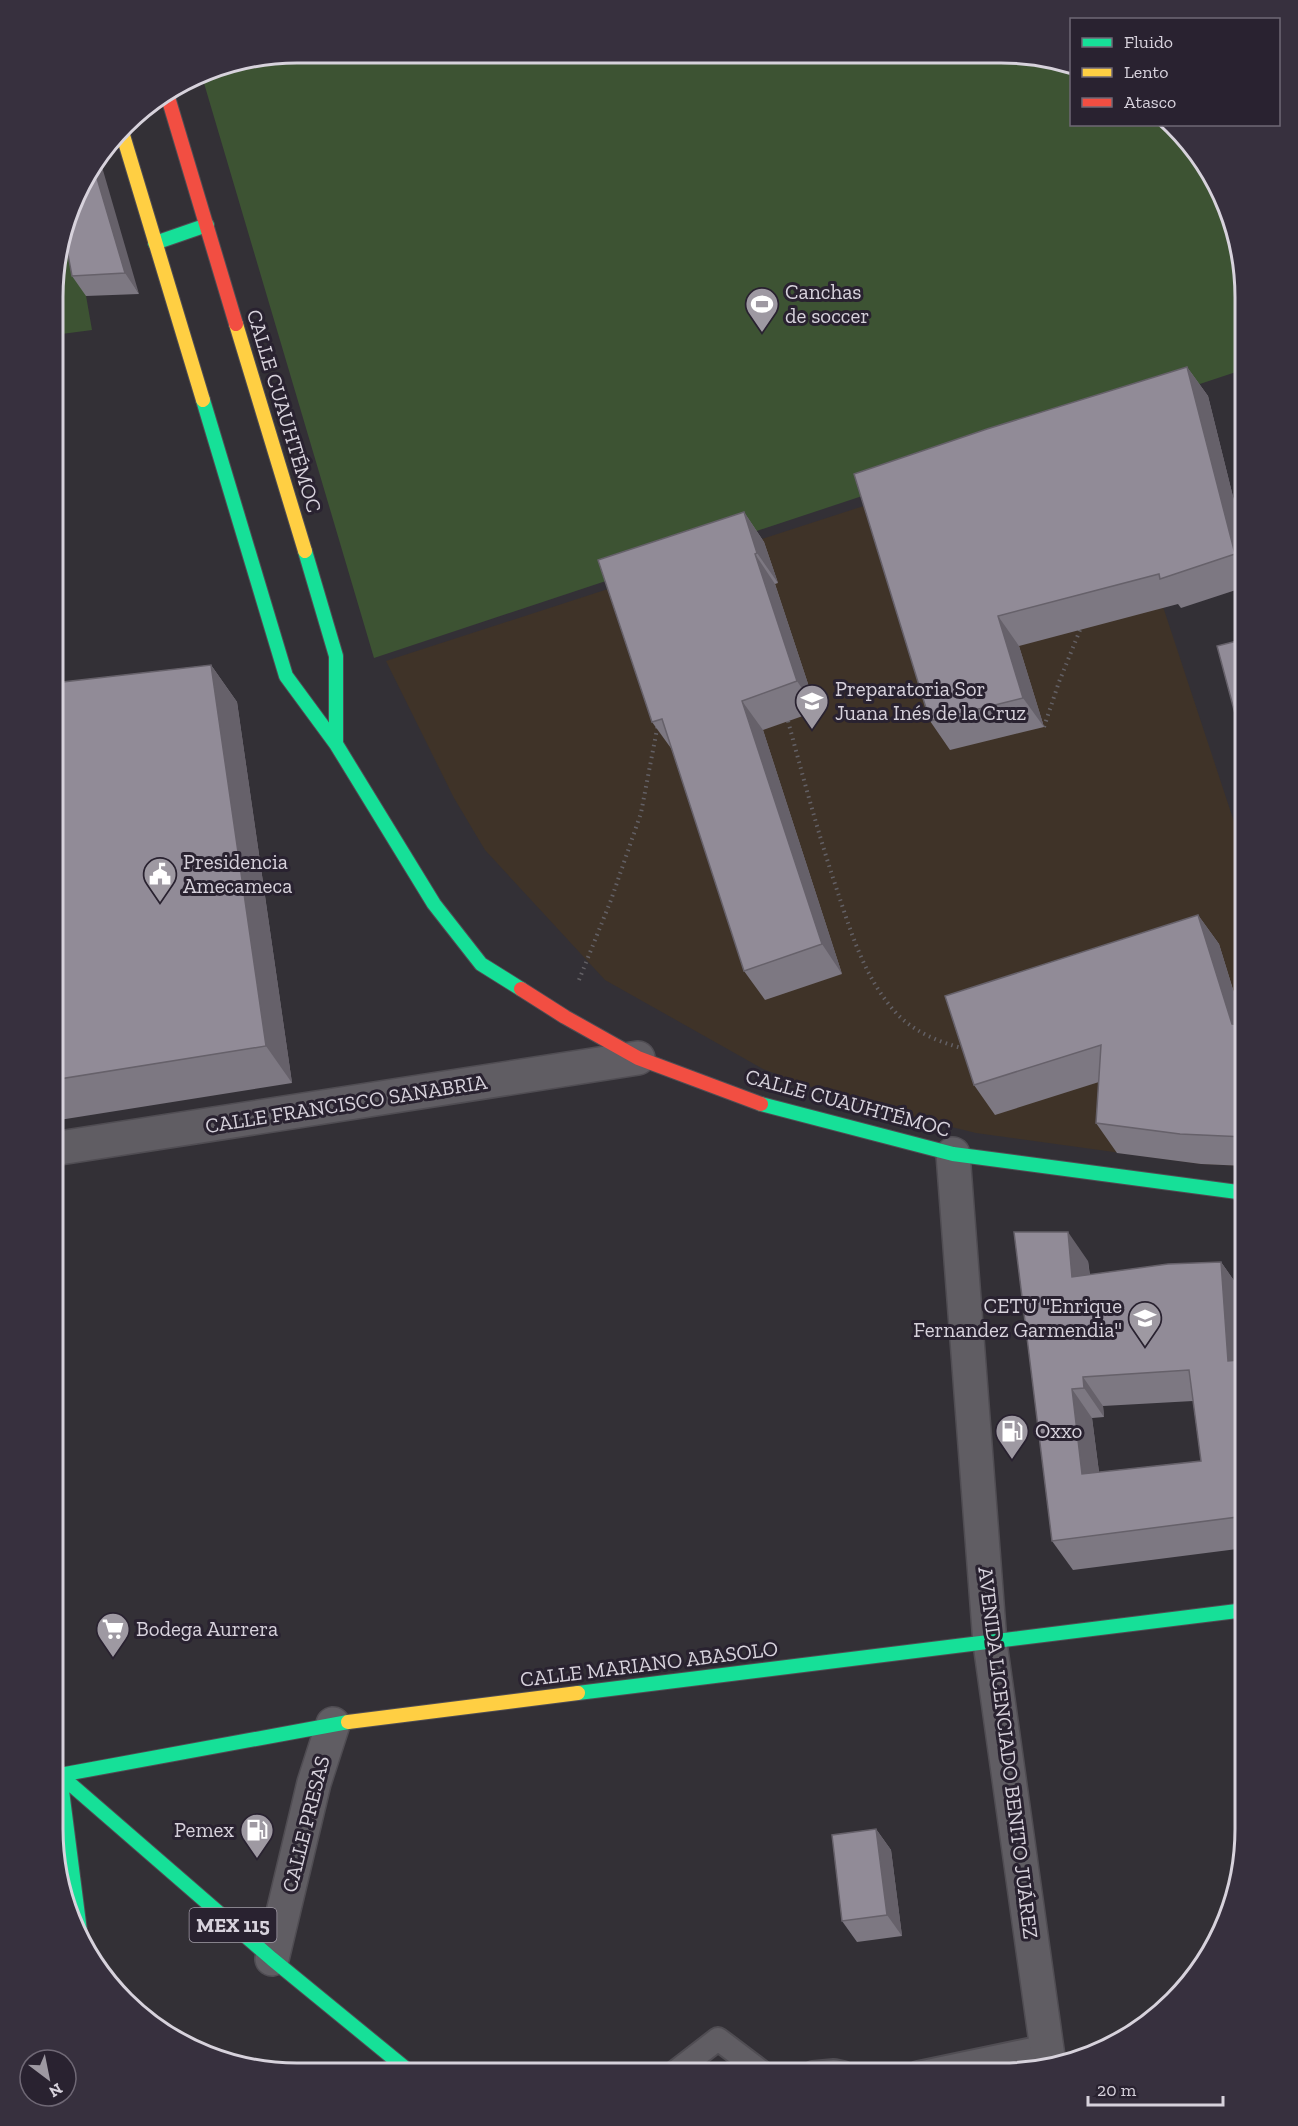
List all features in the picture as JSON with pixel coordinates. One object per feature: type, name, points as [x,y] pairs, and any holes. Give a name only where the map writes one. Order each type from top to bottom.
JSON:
[{"type":"main road","name":"CALLE CUAUHTÉMOC","points":[[169,101],[336,656],[336,744]]},
{"type":"main road","name":"CALLE CUAUHTÉMOC","points":[[124,140],[286,676],[336,744],[434,904],[481,964],[565,1017],[638,1058],[770,1108],[953,1154],[1235,1192]]},
{"type":"main road","points":[[155,243],[207,225]]},
{"type":"main road","name":"CALLE MARIANO ABASOLO","points":[[63,1774],[333,1724],[1235,1611]]},
{"type":"main road","name":"MEX 115","points":[[63,1778],[272,1959],[399,2063]]},
{"type":"main road","points":[[63,1798],[77,1909]]},
{"type":"street","name":"CALLE FRANCISCO SANABRIA","points":[[63,1147],[638,1058]]},
{"type":"street","name":"AVENIDA LICENCIADO BENITO JUÁREZ","points":[[953,1154],[990,1643],[1048,2055]]},
{"type":"street","name":"CALLE PRESAS","points":[[272,1959],[314,1783],[333,1724]]},
{"type":"lane","points":[[687,2063],[718,2039],[750,2063]]},
{"type":"lane","points":[[990,2063],[1048,2055]]},
{"type":"path","points":[[1044,727],[1080,630]]},
{"type":"path","points":[[788,721],[824,849],[858,953],[874,983],[898,1015],[918,1031],[938,1041],[974,1051]]},
{"type":"path","points":[[565,1017],[611,900],[641,813],[658,723]]},
{"type":"shaded area","name":"Preparatoria Sor Juana Inés de la Cruz","points":[[1104,428],[1235,825],[1235,1166],[1201,1164],[976,1133],[855,1103],[763,1069],[605,980],[485,850],[454,798],[386,661]]},
{"type":"green space","name":"Canchas de soccer","points":[[297,63],[1001,63],[1031,65],[1070,73],[1070,126],[1160,126],[1187,155],[1204,180],[1223,222],[1233,267],[1235,372],[374,658],[204,83],[237,71],[267,65]]},
{"type":"green space","points":[[74,226],[92,330],[63,334],[65,267]]},
{"type":"building","points":[[96,176],[125,273],[72,276],[68,253],[71,237],[75,222]]},
{"type":"building","points":[[1187,367],[1235,554],[1160,579],[1159,574],[998,616],[1023,698],[930,721],[854,474],[987,429]]},
{"type":"building","points":[[744,512],[757,553],[755,554],[797,681],[742,701],[822,944],[744,971],[662,719],[652,722],[598,560]]},
{"type":"building","points":[[1235,642],[1235,714],[1217,646]]},
{"type":"building","name":"Presidencia Amecameca","points":[[211,665],[266,1046],[63,1078],[63,682]]},
{"type":"building","points":[[1198,915],[1232,1024],[1235,1024],[1235,1137],[1180,1134],[1096,1123],[1101,1045],[974,1085],[945,996]]},
{"type":"building","name":"CETU \"Enrique Fernandez Garmendia\"","points":[[1014,1232],[1068,1232],[1072,1277],[1168,1264],[1221,1262],[1228,1361],[1235,1360],[1235,1517],[1052,1541]],"holes":[[[1189,1370],[1201,1461],[1082,1474],[1072,1389],[1084,1388],[1083,1377]]]},
{"type":"building","points":[[876,1829],[887,1915],[842,1921],[832,1835]]},
{"type":"traffic: fast","points":[[155,243],[207,225]]},
{"type":"traffic: fast","points":[[203,400],[286,676],[336,744],[434,904],[481,964],[521,989]]},
{"type":"traffic: fast","points":[[305,551],[336,656],[336,744]]},
{"type":"traffic: fast","points":[[761,1104],[953,1154],[1235,1192]]},
{"type":"traffic: fast","points":[[578,1693],[1235,1611]]},
{"type":"traffic: fast","points":[[63,1774],[348,1722]]},
{"type":"traffic: fast","points":[[63,1778],[272,1959],[399,2063]]},
{"type":"traffic: fast","points":[[63,1798],[77,1909]]},
{"type":"traffic: slow","points":[[124,140],[203,400]]},
{"type":"traffic: slow","points":[[236,324],[305,551]]},
{"type":"traffic: slow","points":[[348,1722],[578,1693]]},
{"type":"traffic: jam","points":[[169,101],[236,324]]},
{"type":"traffic: jam","points":[[521,989],[638,1058],[761,1104]]},
{"type":"place","name":"Canchas de soccer","points":[[762,333]]},
{"type":"place","name":"Preparatoria Sor Juana Inés de la Cruz","points":[[812,730]]},
{"type":"place","name":"Presidencia Amecameca","points":[[160,903]]},
{"type":"place","name":"CETU \"Enrique Fernandez Garmendia\"","points":[[1145,1347]]},
{"type":"place","name":"Oxxo","points":[[1012,1460]]},
{"type":"place","name":"Bodega Aurrera","points":[[113,1658]]},
{"type":"place","name":"Pemex","points":[[257,1859]]}]
